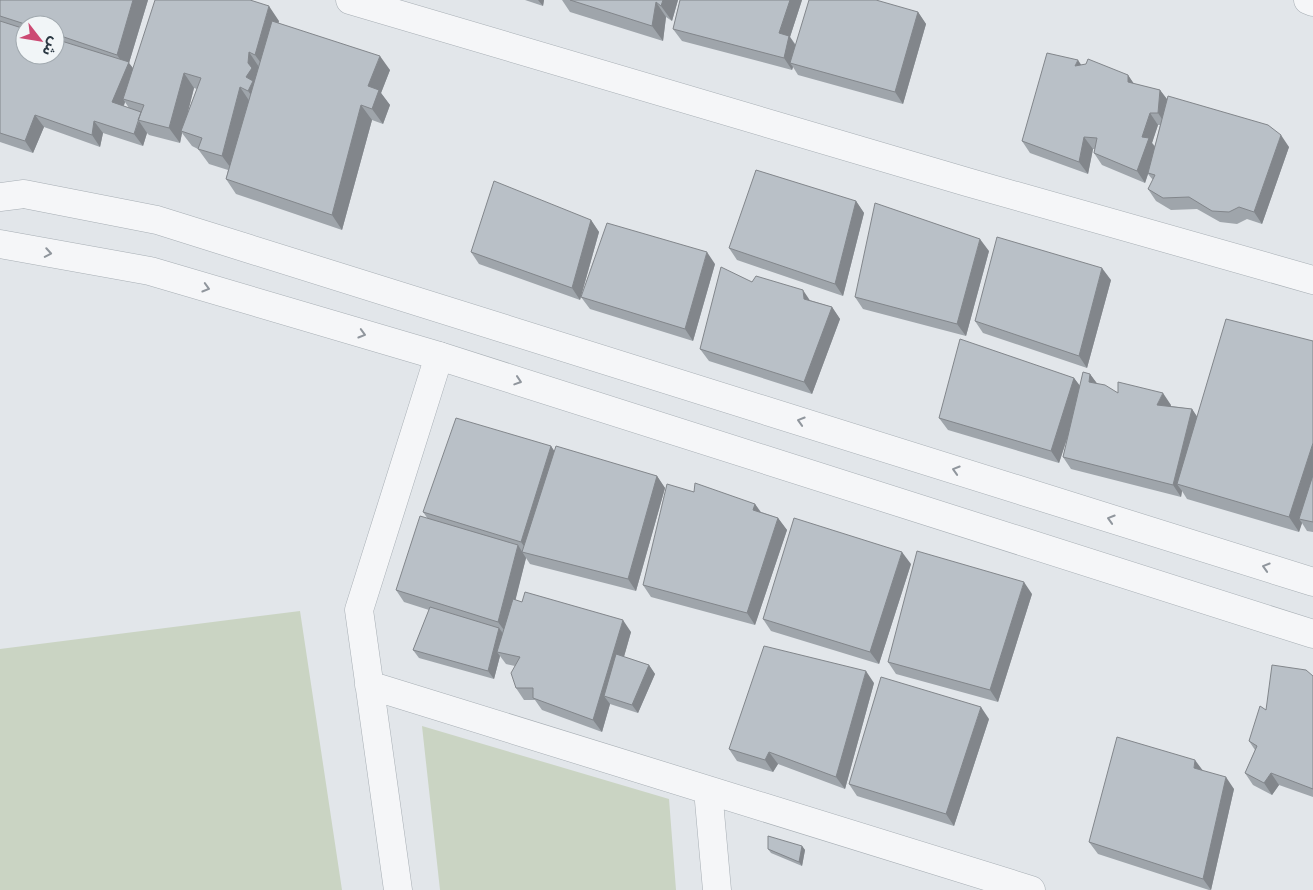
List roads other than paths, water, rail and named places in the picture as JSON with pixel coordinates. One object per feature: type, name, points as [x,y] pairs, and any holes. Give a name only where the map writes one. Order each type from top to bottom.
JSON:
[{"type":"street","points":[[350,0],[948,176],[1313,280]]},
{"type":"street","points":[[1308,0],[1313,2]]},
{"type":"street","points":[[0,197],[24,194],[157,220],[1313,582]]},
{"type":"street","points":[[0,244],[150,271],[439,356],[1313,634]]},
{"type":"street","points":[[398,890],[359,610],[439,356]]},
{"type":"street","points":[[370,685],[1031,890]]},
{"type":"street","points":[[708,790],[717,890]]}]
